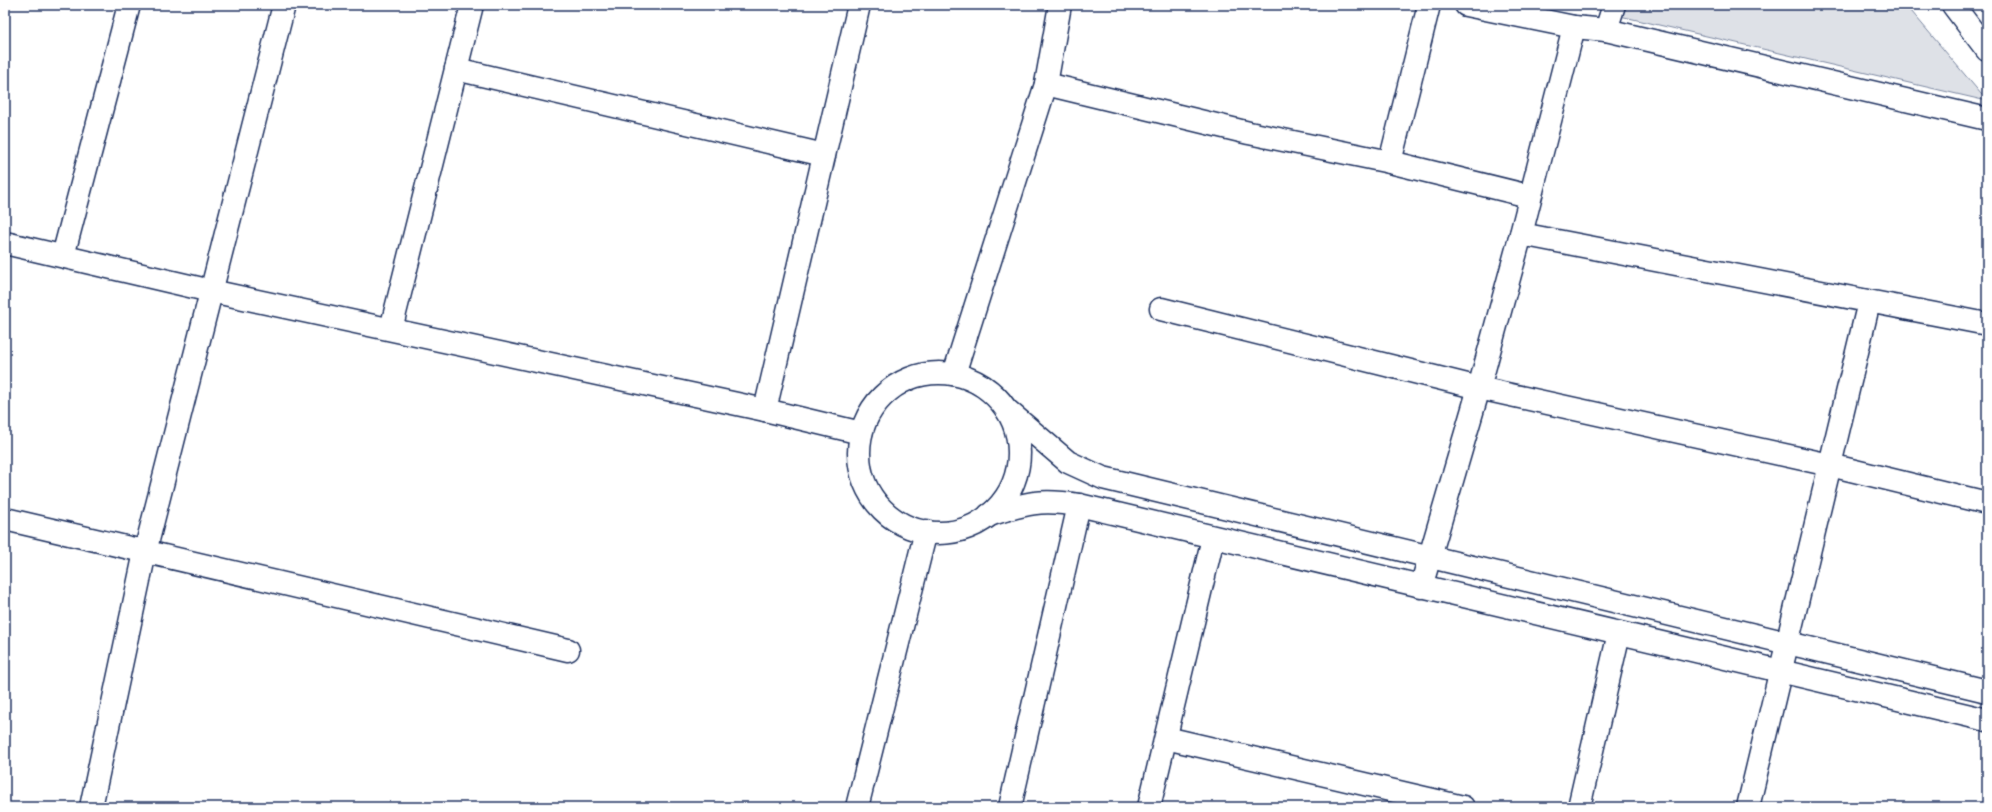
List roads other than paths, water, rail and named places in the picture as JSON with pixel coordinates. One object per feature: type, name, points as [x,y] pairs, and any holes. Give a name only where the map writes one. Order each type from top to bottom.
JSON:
[{"type":"street","points":[[63,256],[129,5]]},
{"type":"street","points":[[90,807],[146,552],[284,5]]},
{"type":"street","points":[[391,329],[472,5]]},
{"type":"street","points":[[765,410],[859,5]]},
{"type":"street","points":[[954,374],[1046,84],[1060,5]]},
{"type":"street","points":[[1390,162],[1430,5]]},
{"type":"street","points":[[1466,5],[1574,27],[1606,30],[1987,119]]},
{"type":"street","points":[[1606,30],[1614,5]]},
{"type":"street","points":[[1953,5],[1987,50]]},
{"type":"street","points":[[1420,587],[1479,388],[1521,234],[1529,196],[1574,27]]},
{"type":"street","points":[[456,69],[824,155]]},
{"type":"street","points":[[1046,84],[1249,133],[1390,162],[1529,196]]},
{"type":"street","points":[[1521,234],[1987,324]]},
{"type":"street","points":[[5,243],[211,291],[765,410],[861,433]]},
{"type":"street","points":[[1748,807],[1869,302]]},
{"type":"street","points":[[1161,309],[1479,388],[1830,465],[1987,503]]},
{"type":"street","points":[[1007,410],[1015,427],[1019,446],[1018,465],[1012,484],[1003,500],[989,514],[973,525],[954,531],[916,530],[898,522],[883,510],[870,495],[862,478],[858,459],[861,433],[865,421],[874,405],[888,391],[904,380],[923,374],[942,372],[954,374],[979,383],[995,395],[1007,410],[1068,462],[1103,478],[1987,692]]},
{"type":"street","points":[[989,514],[1027,503],[1044,501],[1079,505],[1213,538],[1987,720]]},
{"type":"street","points":[[1010,807],[1079,505]]},
{"type":"street","points":[[5,519],[568,650]]},
{"type":"street","points":[[857,807],[926,531]]},
{"type":"street","points":[[1149,807],[1213,538]]},
{"type":"street","points":[[1579,807],[1619,634]]},
{"type":"street","points":[[1166,738],[1463,807]]}]
